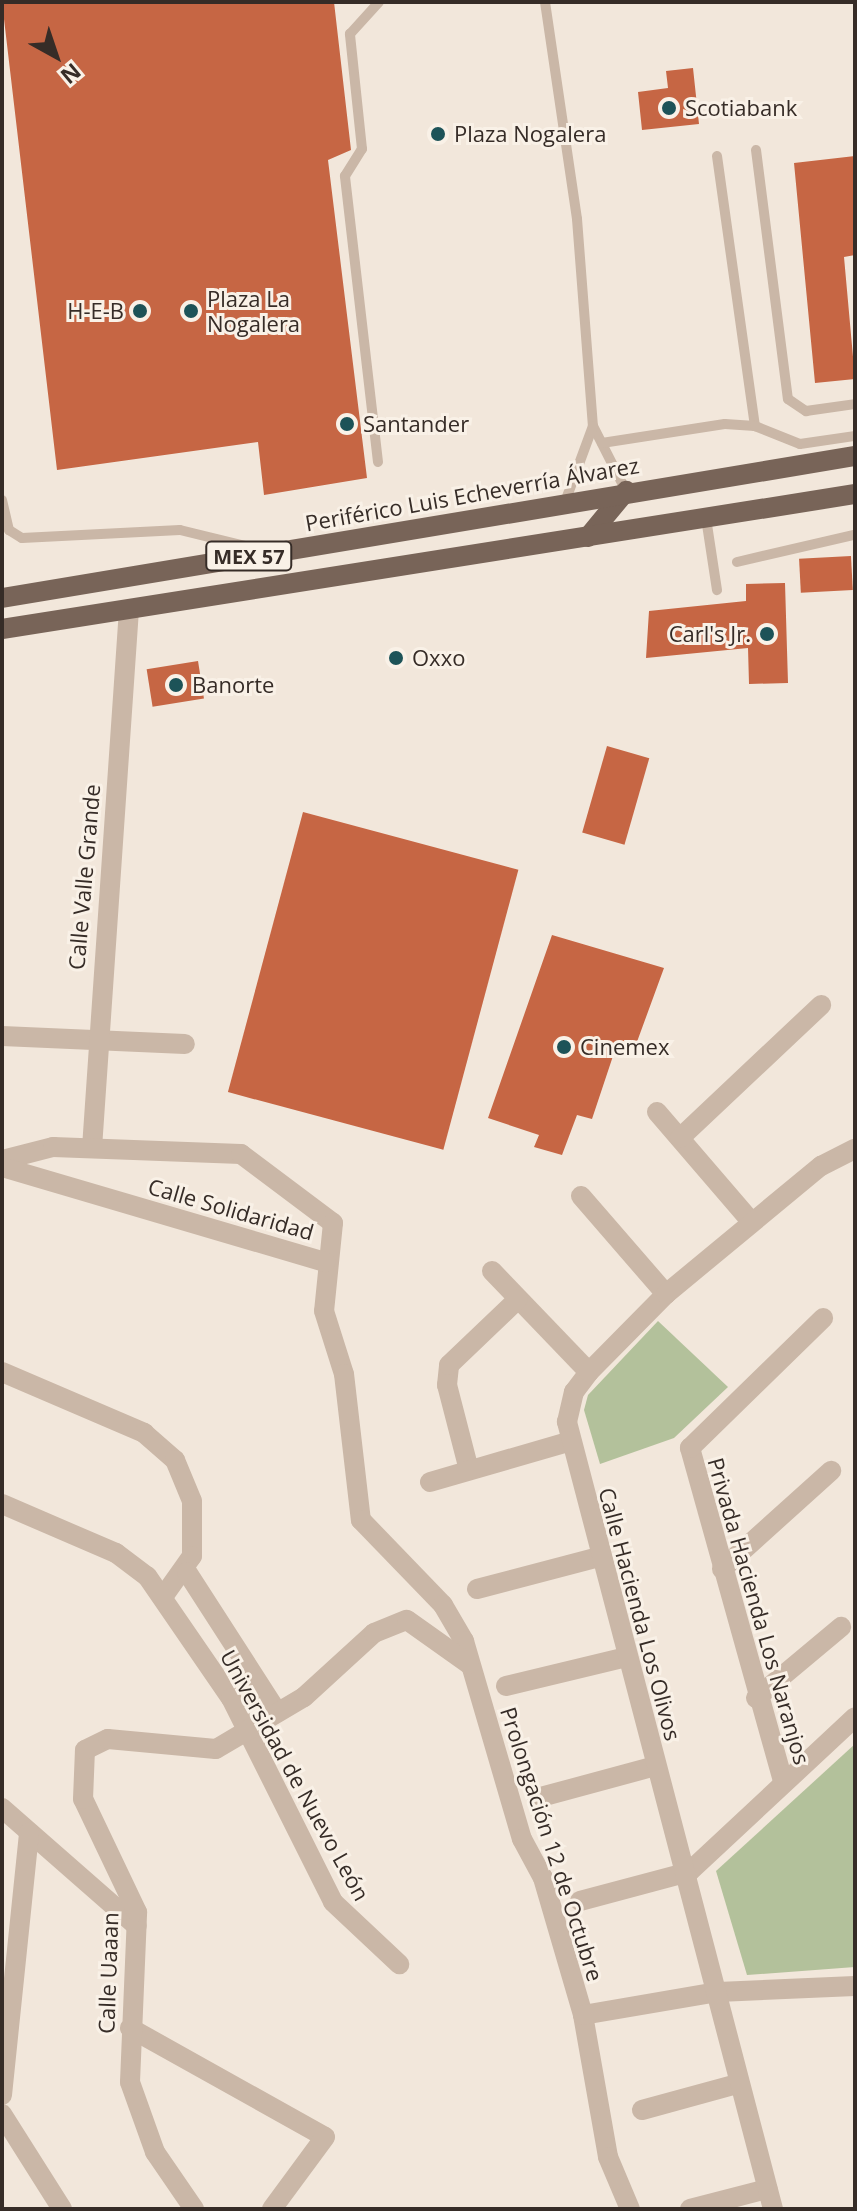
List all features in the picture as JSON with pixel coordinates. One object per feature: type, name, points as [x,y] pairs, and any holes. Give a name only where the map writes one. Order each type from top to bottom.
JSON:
[{"type":"main road","name":"Periférico Luis Echeverría Álvarez","points":[[2,598],[626,491],[855,456]]},
{"type":"main road","points":[[587,538],[626,491]]},
{"type":"main road","name":"MEX 57","points":[[2,629],[855,494]]},
{"type":"street","name":"Calle Valle Grande","points":[[92,1148],[95,1040],[129,610]]},
{"type":"street","points":[[680,1138],[821,1005]]},
{"type":"street","points":[[2,1036],[185,1044]]},
{"type":"street","points":[[657,1112],[750,1220]]},
{"type":"street","points":[[2,1160],[53,1147],[241,1154],[333,1223],[325,1262]]},
{"type":"street","name":"Calle Hacienda Los Olivos","points":[[773,2209],[737,2084],[689,1872],[656,1766],[568,1442],[569,1405],[589,1372],[666,1294],[750,1220],[855,1149]]},
{"type":"street","name":"Calle Solidaridad","points":[[2,1167],[325,1262],[324,1311],[344,1374],[357,1504],[361,1520],[398,1561]]},
{"type":"street","points":[[581,1196],[666,1294]]},
{"type":"street","points":[[492,1271],[589,1372]]},
{"type":"street","points":[[469,1470],[447,1385],[449,1365],[518,1299]]},
{"type":"street","name":"Privada Hacienda Los Naranjos","points":[[783,1781],[756,1698],[690,1448],[823,1318]]},
{"type":"street","points":[[2,1372],[161,1444],[192,1501],[187,1572],[276,1710]]},
{"type":"street","points":[[430,1482],[568,1442]]},
{"type":"street","points":[[722,1569],[831,1471]]},
{"type":"street","name":"Universidad de Nuevo León","points":[[2,1504],[116,1553],[163,1597],[250,1732],[333,1902],[399,1964]]},
{"type":"street","points":[[477,1589],[599,1557]]},
{"type":"street","name":"Prolongación 12 de Octubre","points":[[398,1561],[455,1620],[583,2015],[604,2143],[630,2209]]},
{"type":"street","points":[[163,1597],[187,1572]]},
{"type":"street","name":"Calle Uaaan","points":[[194,2209],[143,2129],[130,2082],[130,2028],[137,1926],[128,1882],[83,1799],[85,1750],[108,1739],[216,1749],[250,1732],[276,1710],[304,1697],[374,1633],[407,1620],[469,1664]]},
{"type":"street","points":[[756,1698],[841,1627]]},
{"type":"street","points":[[506,1686],[627,1657]]},
{"type":"street","points":[[580,1901],[689,1872],[855,1717]]},
{"type":"street","points":[[537,1798],[656,1766]]},
{"type":"street","points":[[2,1808],[137,1926]]},
{"type":"street","points":[[2,2095],[29,1832]]},
{"type":"street","points":[[583,2015],[718,1992],[855,1986]]},
{"type":"street","points":[[130,2028],[325,2137],[272,2209]]},
{"type":"street","points":[[642,2110],[737,2084]]},
{"type":"street","points":[[2,2114],[62,2209]]},
{"type":"street","points":[[690,2209],[767,2189]]},
{"type":"lane","points":[[378,462],[345,176],[362,149],[350,34],[379,2]]},
{"type":"lane","points":[[545,2],[577,219],[593,426],[626,491]]},
{"type":"lane","points":[[756,150],[788,399],[806,411],[855,404]]},
{"type":"lane","points":[[717,156],[755,426]]},
{"type":"lane","points":[[565,502],[593,426]]},
{"type":"lane","points":[[602,443],[755,426],[800,444],[855,436]]},
{"type":"lane","points":[[2,500],[9,530],[22,538],[180,530],[270,553]]},
{"type":"lane","points":[[706,518],[717,590]]},
{"type":"lane","points":[[737,562],[853,535]]},
{"type":"green space","points":[[658,1321],[728,1387],[674,1438],[600,1464],[584,1410],[588,1395]]},
{"type":"green space","points":[[855,1744],[855,1967],[747,1975],[716,1871]]},
{"type":"building","name":"Plaza La Nogalera","points":[[2,2],[334,2],[351,150],[328,160],[367,478],[264,495],[258,442],[57,470]]},
{"type":"building","name":"Scotiabank","points":[[693,68],[699,124],[642,130],[638,92],[668,88],[666,71]]},
{"type":"building","points":[[855,156],[855,255],[844,257],[855,379],[815,383],[794,163]]},
{"type":"building","points":[[851,556],[853,590],[801,593],[799,559]]},
{"type":"building","points":[[785,583],[788,683],[749,684],[748,648],[646,658],[649,611],[746,601],[746,584]]},
{"type":"building","name":"Banorte","points":[[198,661],[204,699],[153,707],[147,669]]},
{"type":"building","points":[[607,746],[649,758],[624,845],[582,833]]},
{"type":"building","points":[[303,812],[518,870],[443,1150],[228,1092]]},
{"type":"building","name":"Cinemex","points":[[552,935],[664,968],[634,1050],[617,1044],[592,1119],[577,1115],[562,1155],[534,1147],[539,1135],[488,1118]]},
{"type":"place","name":"Scotiabank","points":[[669,108]]},
{"type":"place","name":"Plaza Nogalera","points":[[438,134]]},
{"type":"place","name":"H-E-B","points":[[140,311]]},
{"type":"place","name":"Plaza La Nogalera","points":[[191,311]]},
{"type":"place","name":"Santander","points":[[347,424]]},
{"type":"place","name":"Carl's Jr.","points":[[767,634]]},
{"type":"place","name":"Oxxo","points":[[396,658]]},
{"type":"place","name":"Banorte","points":[[176,685]]},
{"type":"place","name":"Cinemex","points":[[564,1047]]}]
